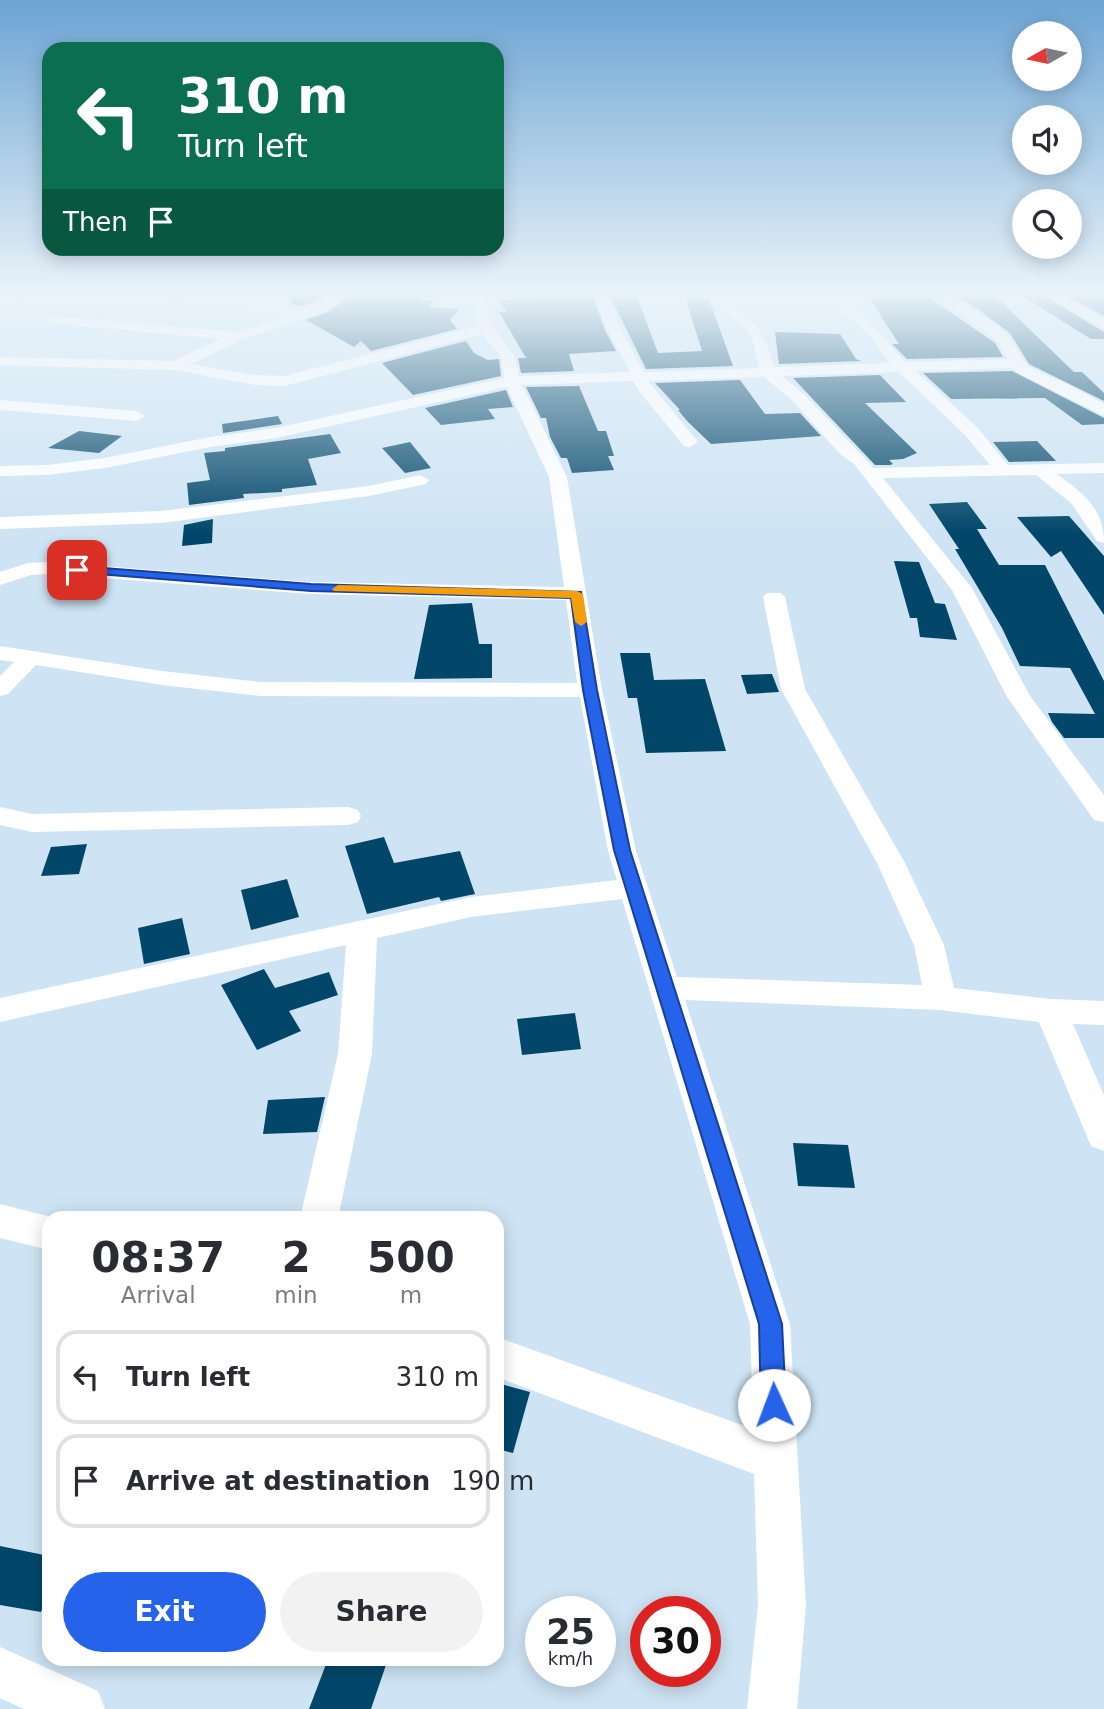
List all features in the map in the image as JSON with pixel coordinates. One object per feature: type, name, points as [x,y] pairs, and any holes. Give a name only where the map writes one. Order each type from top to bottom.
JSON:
[{"type":"street","points":[[219,374],[255,380],[284,381],[311,374]]},
{"type":"street","points":[[511,374],[558,477],[590,690],[622,850],[771,1324],[782,1605],[772,1709]]},
{"type":"street","points":[[0,471],[47,470],[104,463],[210,442],[276,433],[512,381],[697,374]]},
{"type":"street","points":[[770,374],[798,397],[846,450],[860,460],[962,588],[1018,697],[1104,814]]},
{"type":"street","points":[[912,374],[972,432],[1004,471]]},
{"type":"street","points":[[1032,374],[1066,389],[1104,411]]},
{"type":"street","points":[[639,376],[644,388],[690,442]]},
{"type":"street","points":[[0,405],[137,416]]},
{"type":"street","points":[[869,473],[1104,468]]},
{"type":"street","points":[[1042,471],[1078,499],[1104,537]]},
{"type":"street","points":[[0,523],[162,517],[369,491],[420,480]]},
{"type":"street","points":[[0,579],[28,569],[50,568],[311,588],[577,594]]},
{"type":"street","points":[[774,597],[793,689],[896,875],[929,945],[940,998]]},
{"type":"street","points":[[0,653],[162,678],[260,689],[590,690]]},
{"type":"street","points":[[0,688],[31,658]]},
{"type":"street","points":[[0,816],[32,823],[348,816]]},
{"type":"street","points":[[0,1010],[149,980],[362,929],[471,907],[634,888]]},
{"type":"street","points":[[321,1211],[355,1054],[362,929]]},
{"type":"street","points":[[666,988],[940,998],[1051,1011],[1104,1013]]},
{"type":"street","points":[[1051,1011],[1104,1136]]},
{"type":"street","points":[[0,1221],[42,1231]]},
{"type":"street","points":[[504,1360],[776,1460]]},
{"type":"street","points":[[0,1672],[80,1709]]},
{"type":"building","points":[[392,374],[501,374],[501,376],[413,395]]},
{"type":"building","points":[[924,374],[1017,374],[1104,418],[1104,424],[1082,425],[1045,398],[951,399]]},
{"type":"building","points":[[1049,374],[1084,374],[1104,393],[1104,401]]},
{"type":"building","points":[[880,375],[906,402],[865,403],[917,453],[903,459],[889,460],[893,464],[890,465],[875,465],[793,378]]},
{"type":"building","points":[[740,380],[765,414],[800,413],[821,436],[711,444],[655,383]]},
{"type":"building","points":[[579,386],[598,431],[606,431],[614,456],[608,456],[614,470],[572,473],[567,458],[561,458],[550,437],[546,418],[541,418],[526,387]]},
{"type":"building","points":[[506,390],[513,407],[488,409],[495,419],[441,425],[425,408]]},
{"type":"building","points":[[278,416],[282,424],[223,433],[222,424]]},
{"type":"building","points":[[79,431],[122,436],[99,453],[48,448]]},
{"type":"building","points":[[330,434],[341,453],[308,459],[317,485],[282,489],[282,492],[243,494],[244,498],[189,505],[187,483],[210,480],[204,453]]},
{"type":"building","points":[[1037,441],[1056,461],[1009,462],[993,442]]},
{"type":"building","points":[[410,442],[431,468],[405,473],[382,448]]},
{"type":"building","points":[[967,502],[987,529],[977,529],[999,565],[1045,565],[1104,681],[1104,738],[1064,738],[1052,722],[1048,713],[1095,714],[1070,668],[1020,666],[1002,628],[955,549],[959,549],[929,504]]},
{"type":"building","points":[[1069,516],[1104,556],[1104,615],[1061,551],[1051,557],[1017,517]]},
{"type":"building","points":[[213,519],[212,543],[182,546],[184,525]]},
{"type":"building","points":[[894,561],[919,562],[935,603],[945,604],[957,640],[920,637],[917,618],[910,618]]},
{"type":"building","points":[[472,603],[479,644],[492,644],[492,678],[414,679],[429,605]]},
{"type":"building","points":[[620,653],[650,653],[654,680],[705,679],[726,751],[646,753],[637,698],[628,698]]},
{"type":"building","points":[[772,674],[779,692],[747,694],[741,675]]},
{"type":"building","points":[[384,837],[394,863],[460,851],[475,894],[441,901],[439,897],[367,914],[345,846]]},
{"type":"building","points":[[87,844],[79,874],[41,876],[51,847]]},
{"type":"building","points":[[287,879],[299,917],[251,930],[241,890]]},
{"type":"building","points":[[182,918],[190,954],[144,964],[138,928]]},
{"type":"building","points":[[264,969],[275,988],[329,972],[338,995],[289,1011],[301,1031],[257,1050],[221,985]]},
{"type":"building","points":[[575,1013],[581,1049],[522,1055],[517,1019]]},
{"type":"building","points":[[325,1097],[317,1132],[263,1134],[268,1100]]},
{"type":"building","points":[[793,1143],[848,1145],[855,1188],[798,1186]]},
{"type":"building","points":[[504,1385],[530,1392],[513,1453],[504,1451]]},
{"type":"building","points":[[0,1546],[42,1555],[41,1612],[0,1605]]},
{"type":"building","points":[[325,1666],[386,1666],[371,1709],[309,1709]]},
{"type":"slow traffic","points":[[338,589],[577,594],[581,622]]},
{"type":"route","points":[[77,570],[311,588],[577,594],[590,690],[622,850],[771,1324],[774,1405]]}]
